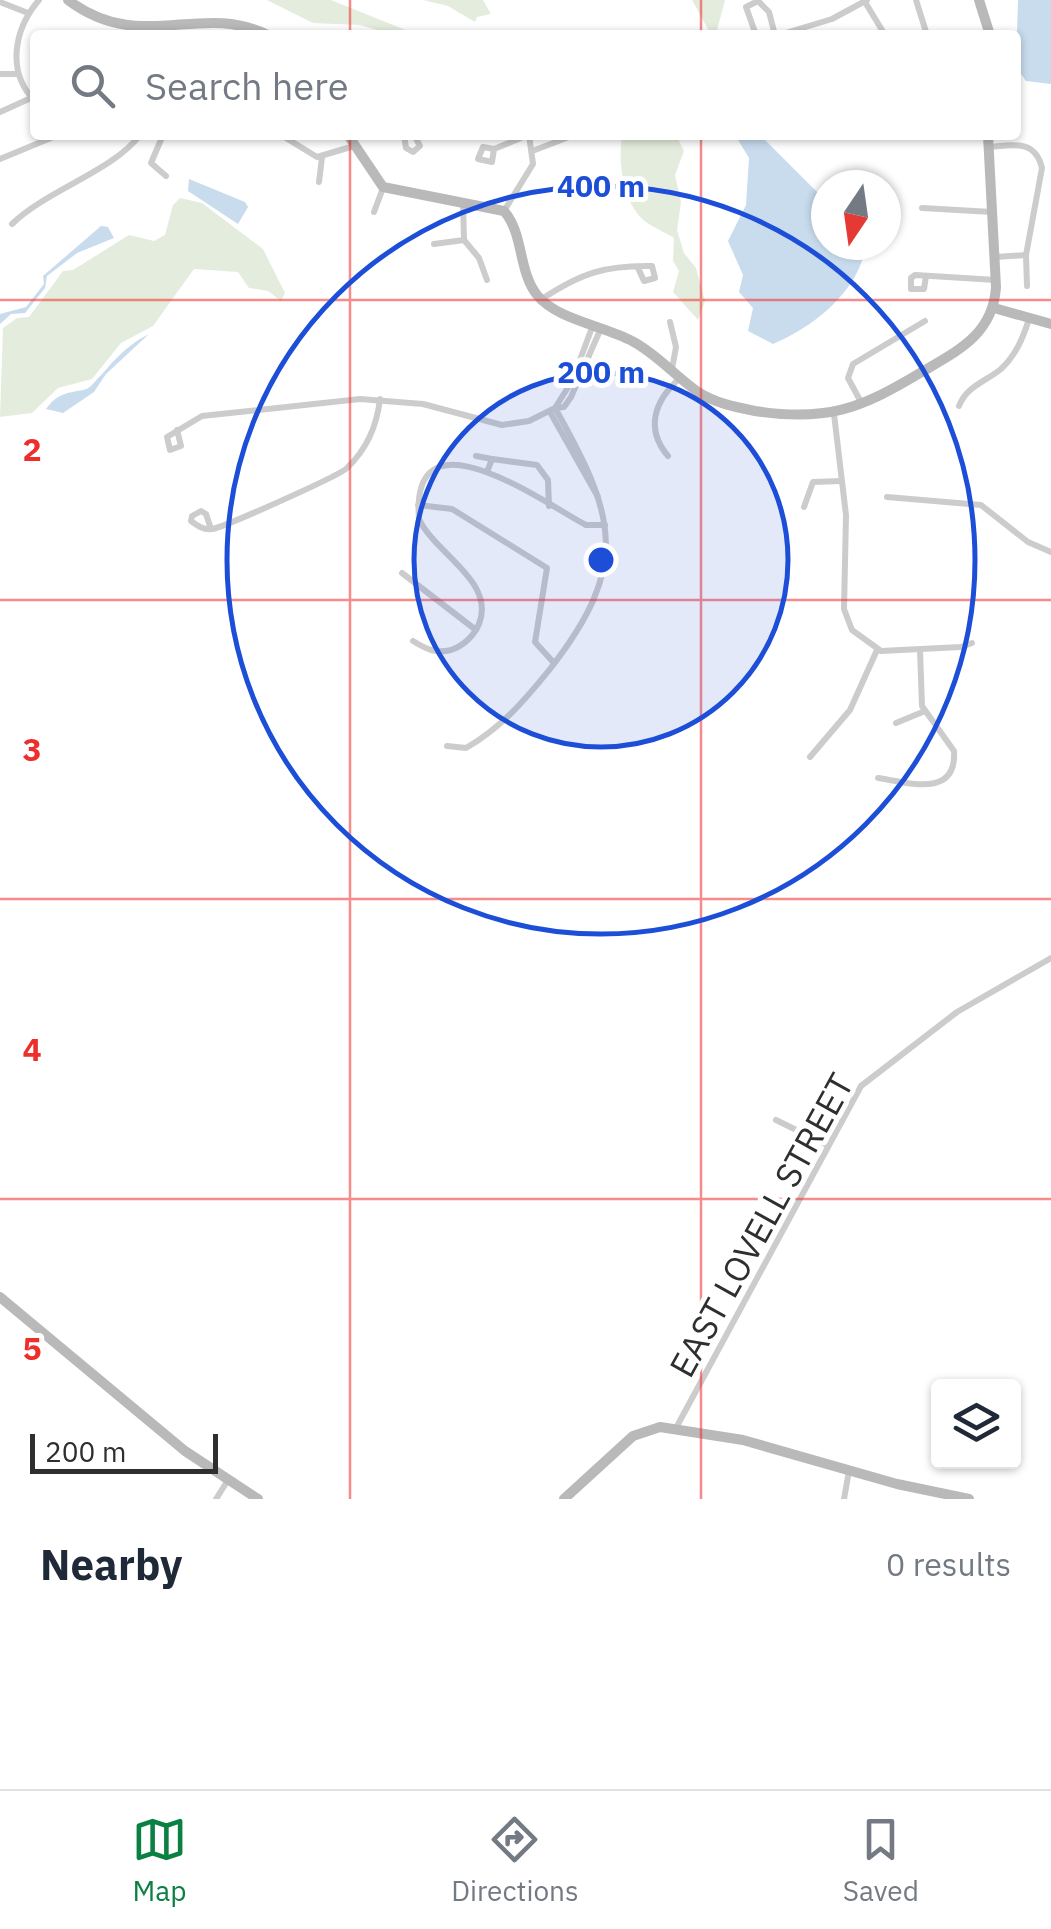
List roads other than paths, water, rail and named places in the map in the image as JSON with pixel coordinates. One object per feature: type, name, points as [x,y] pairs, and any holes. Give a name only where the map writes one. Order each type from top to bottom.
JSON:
[{"type":"street","points":[[30,95],[18,74],[18,40],[28,13],[39,0]]},
{"type":"street","points":[[68,0],[121,26],[149,29],[212,22],[257,30]]},
{"type":"street","points":[[916,0],[925,30]]},
{"type":"street","points":[[979,0],[988,30]]},
{"type":"street","points":[[754,30],[746,7],[758,1],[768,12],[775,30]]},
{"type":"street","points":[[794,30],[832,19],[866,1],[882,30]]},
{"type":"street","points":[[0,2],[28,13]]},
{"type":"street","points":[[0,74],[18,74]]},
{"type":"street","points":[[0,112],[30,101]]},
{"type":"street","points":[[0,159],[46,140]]},
{"type":"street","points":[[12,224],[32,206],[128,149],[136,140]]},
{"type":"street","points":[[162,140],[151,162],[166,176]]},
{"type":"street","points":[[287,140],[297,149],[322,157],[351,140],[384,186],[504,211],[514,226],[530,282],[541,300],[647,350],[707,397],[731,406],[802,416],[834,414],[863,405],[967,345],[983,329],[994,308],[996,280],[988,141],[1026,146],[1040,160],[1026,256],[1027,286]]},
{"type":"street","points":[[405,140],[406,148],[413,152],[420,146],[417,140]]},
{"type":"street","points":[[494,149],[516,140]]},
{"type":"street","points":[[504,211],[530,173],[534,150],[530,140]]},
{"type":"street","points":[[534,150],[561,140]]},
{"type":"street","points":[[319,182],[322,157]]},
{"type":"street","points":[[374,212],[384,186]]},
{"type":"street","points":[[463,201],[464,240],[479,258],[487,280]]},
{"type":"street","points":[[922,208],[992,212]]},
{"type":"street","points":[[434,244],[464,240]]},
{"type":"street","points":[[994,257],[1026,256]]},
{"type":"street","points":[[541,300],[577,276],[638,268]]},
{"type":"street","points":[[926,276],[996,280]]},
{"type":"street","points":[[994,308],[1051,324]]},
{"type":"street","points":[[960,406],[968,390],[1002,368],[1015,352],[1029,319]]},
{"type":"street","points":[[863,405],[848,378],[853,364],[926,321]]},
{"type":"street","points":[[668,456],[653,436],[652,425],[676,374],[676,346],[670,322]]},
{"type":"street","points":[[177,430],[202,416],[380,400],[423,404],[502,425],[553,410],[572,381],[597,325]]},
{"type":"street","points":[[211,529],[317,486],[347,468],[376,425],[380,400]]},
{"type":"street","points":[[447,746],[466,748],[499,725],[554,664],[596,597],[607,556],[606,526],[598,497],[553,410]]},
{"type":"street","points":[[834,414],[847,538],[844,610],[852,630],[877,650],[920,650],[972,642]]},
{"type":"street","points":[[476,456],[542,468],[550,491],[549,506]]},
{"type":"street","points":[[487,472],[492,460]]},
{"type":"street","points":[[414,642],[426,650],[460,646],[476,630],[482,609],[479,592],[423,528],[418,506],[424,484],[439,468],[466,463],[590,527],[606,526]]},
{"type":"street","points":[[804,508],[813,482],[812,468]]},
{"type":"street","points":[[813,482],[841,481]]},
{"type":"street","points":[[887,496],[981,505],[1028,542],[1051,552]]},
{"type":"street","points":[[418,506],[452,509],[547,568],[535,642],[554,664]]},
{"type":"street","points":[[402,573],[476,630]]},
{"type":"street","points":[[810,758],[850,710],[877,650]]},
{"type":"street","points":[[878,778],[931,786],[942,782],[953,770],[954,751],[924,711],[920,650]]},
{"type":"street","points":[[896,724],[924,711]]},
{"type":"street","name":"EAST LOVELL STREET","points":[[676,1428],[861,1086],[888,1062],[990,990],[1051,958]]},
{"type":"street","points":[[776,1120],[827,1145]]},
{"type":"street","points":[[1,1302],[185,1450],[258,1499]]},
{"type":"street","points":[[564,1499],[637,1433],[648,1428],[676,1428],[743,1440],[969,1499]]},
{"type":"street","points":[[844,1499],[849,1470]]},
{"type":"street","points":[[216,1499],[228,1480]]},
{"type":"water","points":[[1018,0],[1051,0],[1051,84],[1026,81],[1021,74],[1021,30],[1017,30]]},
{"type":"water","points":[[738,140],[765,140],[811,186],[811,260],[862,260],[832,305],[804,328],[773,344],[748,331],[753,308],[739,292],[743,275],[728,241],[746,205],[749,158]]},
{"type":"water","points":[[189,179],[245,202],[248,207],[238,224],[188,191]]},
{"type":"water","points":[[101,226],[108,227],[114,238],[77,253],[47,276],[45,288],[25,313],[11,314],[0,324],[0,314],[26,307],[44,284],[43,276]]},
{"type":"water","points":[[149,334],[106,374],[94,392],[63,413],[46,409],[65,394],[88,388],[124,351]]}]
